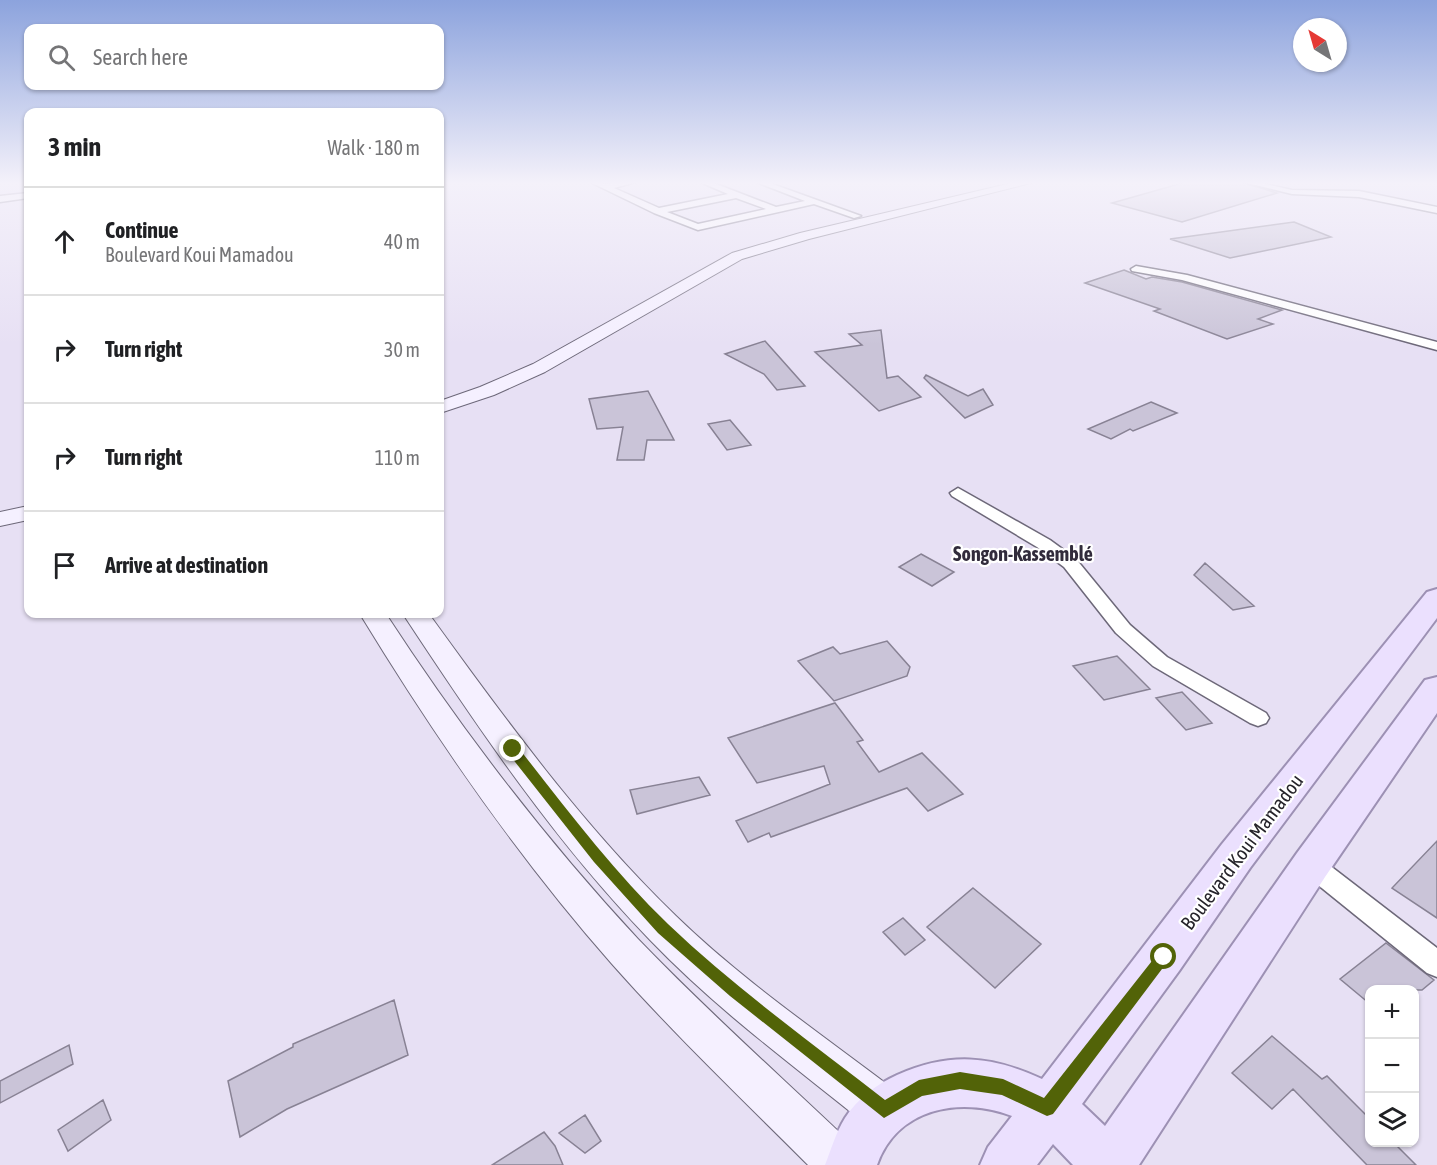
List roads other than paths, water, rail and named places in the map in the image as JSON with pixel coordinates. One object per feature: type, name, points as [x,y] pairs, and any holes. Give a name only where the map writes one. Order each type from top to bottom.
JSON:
[{"type":"main road","name":"Boulevard Koui Mamadou","points":[[1006,1165],[1047,1108],[1164,957],[1236,856],[1437,598]]},
{"type":"main road","points":[[851,1165],[862,1137],[884,1110],[919,1088],[960,1080],[1003,1087],[1047,1108],[1079,1134],[1107,1165],[1311,865],[1437,688]]},
{"type":"street","points":[[444,391],[489,375],[538,353],[719,253],[772,236]]},
{"type":"street","points":[[444,406],[487,391],[538,368],[737,256],[804,236]]},
{"type":"street","points":[[1136,269],[1183,277],[1437,346]]},
{"type":"street","points":[[958,494],[980,510],[1024,532],[1069,562],[1096,590],[1130,637],[1175,672],[1258,718]]},
{"type":"street","points":[[0,501],[24,496]]},
{"type":"street","points":[[0,519],[24,514]]},
{"type":"street","points":[[376,618],[473,761],[572,890],[626,952],[694,1022],[842,1165]]},
{"type":"street","points":[[419,618],[513,749],[598,858],[663,929],[735,991],[884,1110]]},
{"type":"street","points":[[1311,865],[1437,964]]},
{"type":"district","name":"Songon-Kassemblé","points":[[1023,554]]}]
